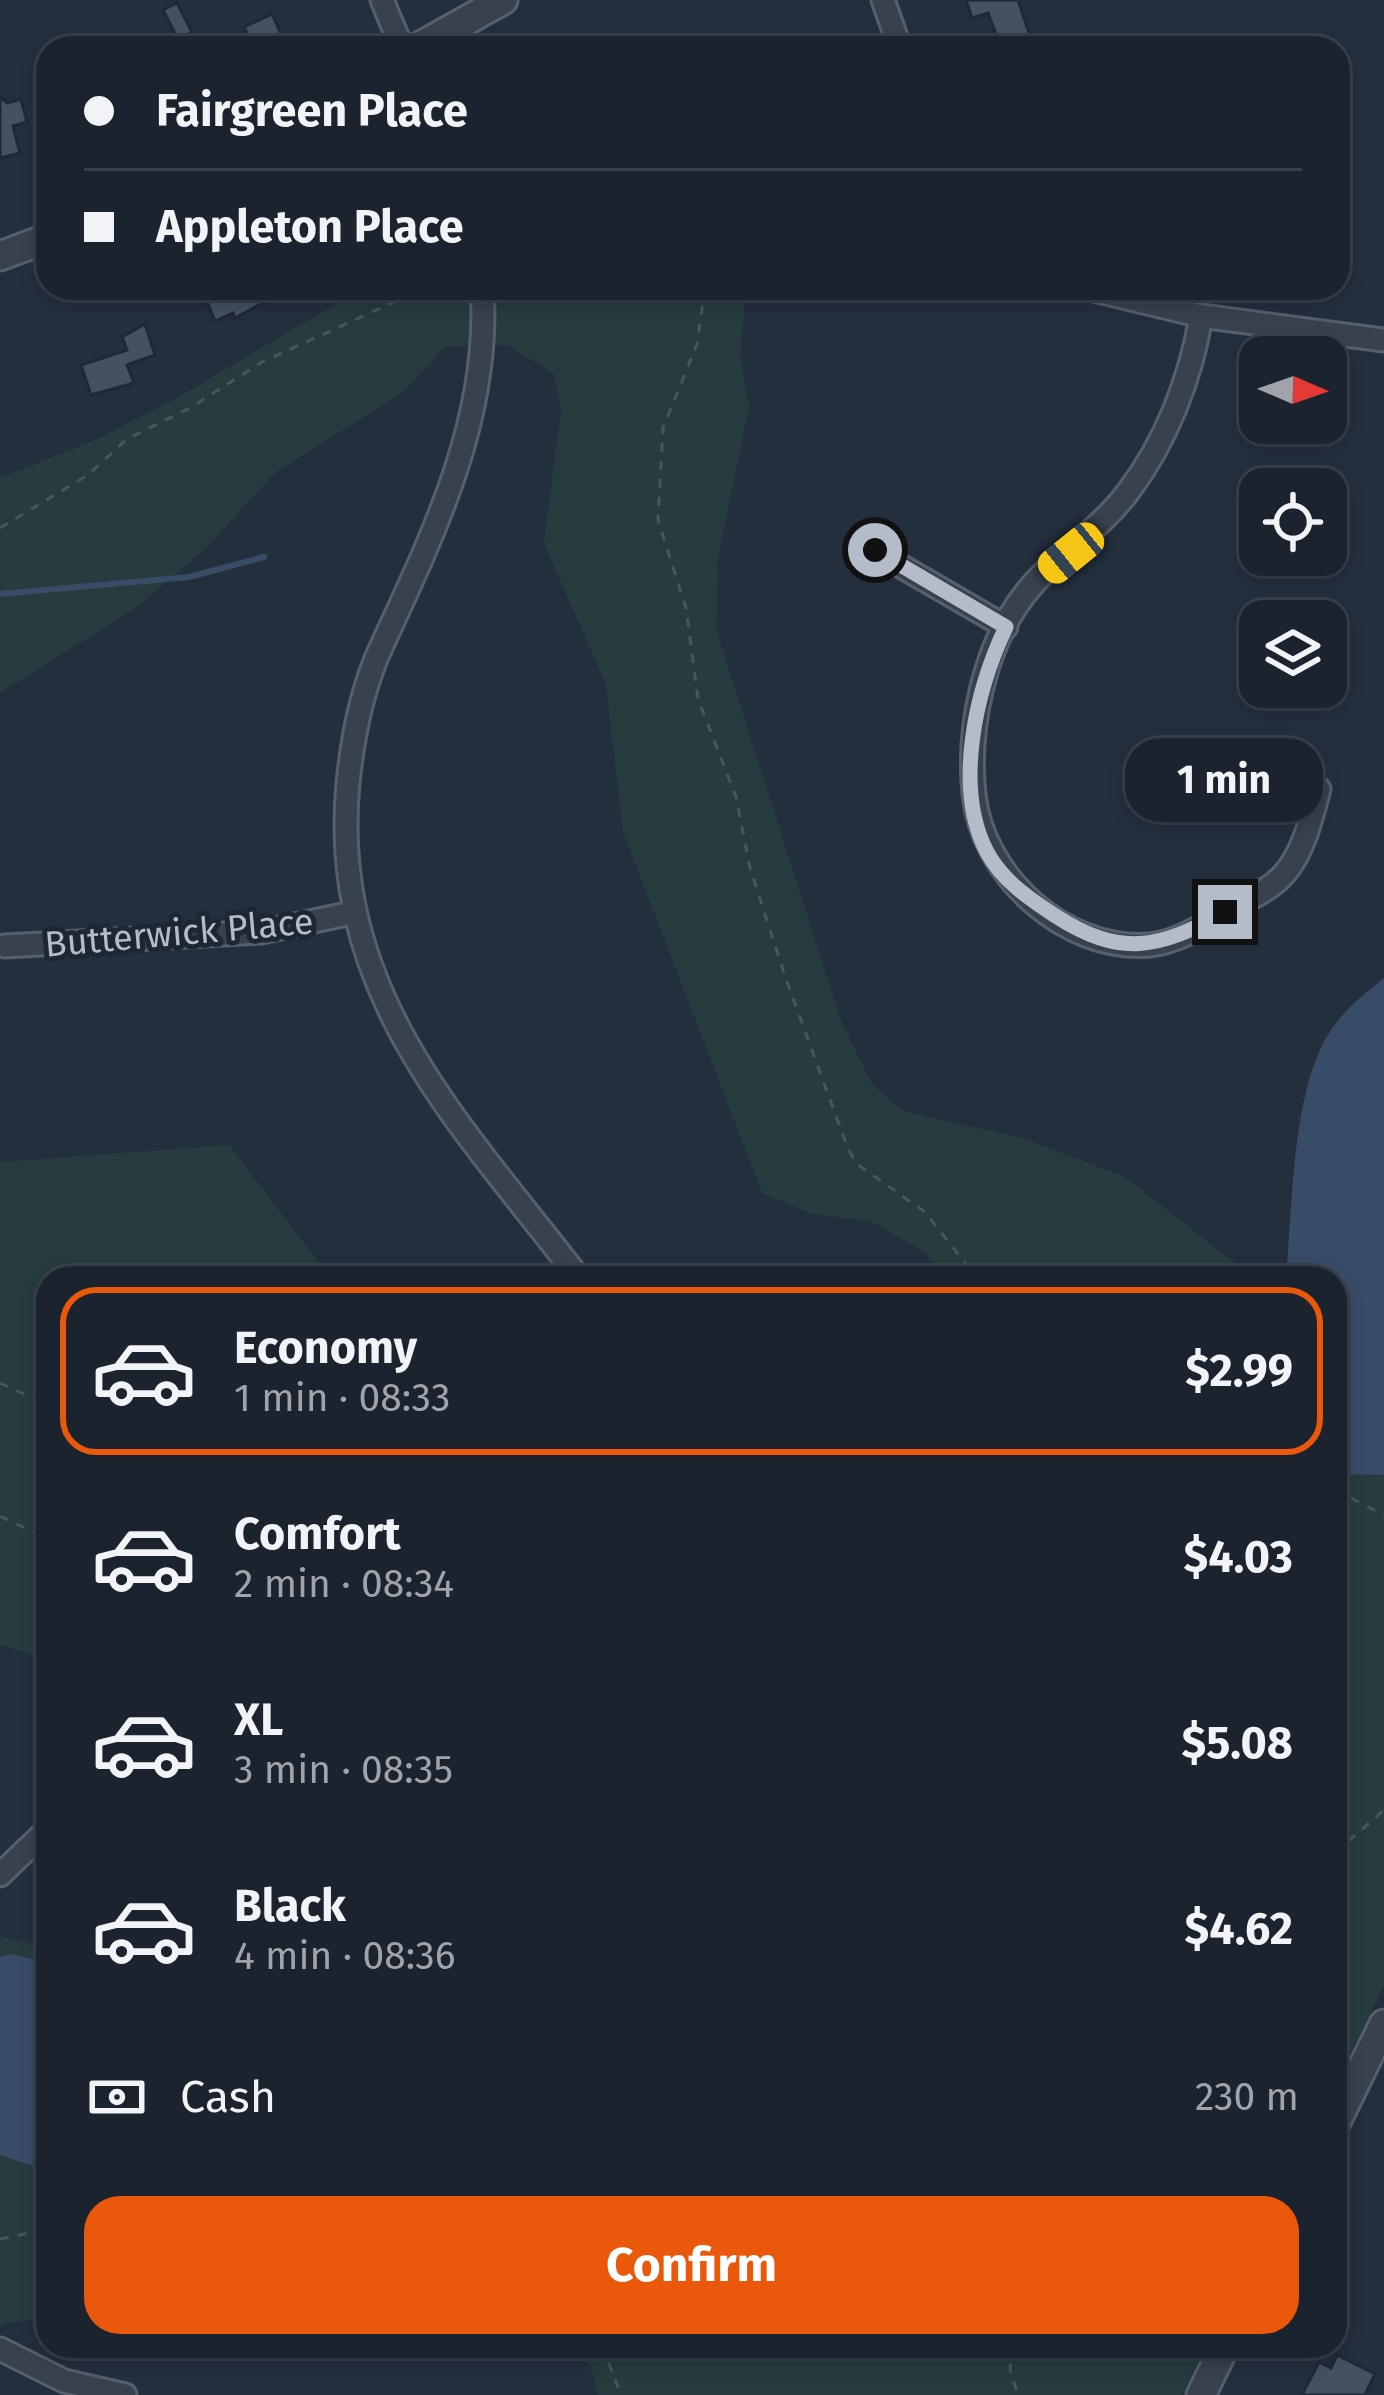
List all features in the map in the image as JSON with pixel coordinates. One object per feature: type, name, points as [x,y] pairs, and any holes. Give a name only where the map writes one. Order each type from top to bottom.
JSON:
[{"type":"street","points":[[382,0],[397,36]]},
{"type":"street","points":[[438,36],[502,0]]},
{"type":"street","points":[[883,0],[896,36]]},
{"type":"street","points":[[0,256],[36,242]]},
{"type":"street","points":[[482,300],[480,368],[447,504],[359,708],[344,841],[352,913],[399,1033],[429,1084],[570,1266]]},
{"type":"street","points":[[1135,300],[1201,316],[1384,340]]},
{"type":"street","points":[[1201,316],[1180,394],[1142,472],[1091,534],[1024,594],[1006,627],[975,730],[973,788],[981,836],[1014,886],[1082,932],[1134,945],[1169,941],[1265,890],[1293,860],[1319,789]]},
{"type":"street","points":[[875,550],[1006,627]]},
{"type":"street","name":"Butterwick Place","points":[[5,946],[261,932],[352,913]]},
{"type":"street","points":[[0,1875],[36,1840]]},
{"type":"street","points":[[1347,2100],[1384,2024]]},
{"type":"street","points":[[0,2349],[63,2388],[125,2395]]},
{"type":"street","points":[[1201,2395],[1219,2358]]},
{"type":"path","points":[[0,528],[88,476],[127,439],[262,362],[399,300]]},
{"type":"path","points":[[703,300],[697,344],[662,428],[658,489],[663,540],[686,608],[698,699],[736,797],[750,868],[786,979],[848,1149],[857,1164],[926,1211],[968,1266]]},
{"type":"path","points":[[0,1383],[36,1402]]},
{"type":"path","points":[[1347,1496],[1384,1515]]},
{"type":"path","points":[[0,1516],[36,1533]]},
{"type":"path","points":[[1347,1842],[1384,1810]]},
{"type":"path","points":[[0,2239],[36,2232]]},
{"type":"path","points":[[607,2358],[621,2395]]},
{"type":"path","points":[[1011,2358],[1018,2395]]},
{"type":"green space","points":[[343,300],[745,300],[740,356],[749,406],[718,558],[716,629],[840,1018],[872,1084],[903,1111],[1023,1138],[1125,1177],[1239,1266],[935,1266],[925,1252],[870,1221],[812,1214],[762,1193],[623,832],[606,685],[544,543],[561,410],[554,374],[507,345],[445,347],[402,393],[276,472],[208,546],[136,608],[0,693],[0,478],[98,439]]},
{"type":"green space","points":[[229,1145],[322,1266],[36,1266],[36,1656],[0,1644],[0,1162]]},
{"type":"green space","points":[[1347,1356],[1384,1387],[1384,1986],[1347,2061]]},
{"type":"green space","points":[[0,1936],[36,1945],[36,2318],[0,2325]]},
{"type":"green space","points":[[583,2358],[1200,2358],[1181,2395],[597,2395],[594,2376]]},
{"type":"water","points":[[1384,978],[1384,1475],[1347,1474],[1347,1266],[1287,1266],[1296,1150],[1308,1084],[1331,1030]]},
{"type":"water","points":[[0,1957],[36,1960],[36,2167],[0,2155]]},
{"type":"building","points":[[966,0],[1018,0],[1030,36],[997,36],[988,13],[972,18]]},
{"type":"building","points":[[177,3],[192,32],[176,36],[163,10]]},
{"type":"building","points":[[272,14],[281,34],[248,36],[244,27]]},
{"type":"building","points":[[0,97],[7,103],[21,99],[27,122],[13,126],[20,153],[0,158]]},
{"type":"building","points":[[269,300],[235,318],[233,313],[215,321],[207,302]]},
{"type":"building","points":[[145,324],[155,355],[127,365],[134,383],[91,395],[81,365],[127,350],[122,337]]},
{"type":"building","points":[[1336,2358],[1343,2358],[1375,2374],[1365,2395],[1302,2395],[1319,2362],[1331,2368]]},
{"type":"waterway","points":[[0,594],[189,577],[264,557]]},
{"type":"route","points":[[875,550],[1006,627],[980,705],[973,788],[988,853],[1014,886],[1066,924],[1114,943],[1169,941],[1225,912]]}]
